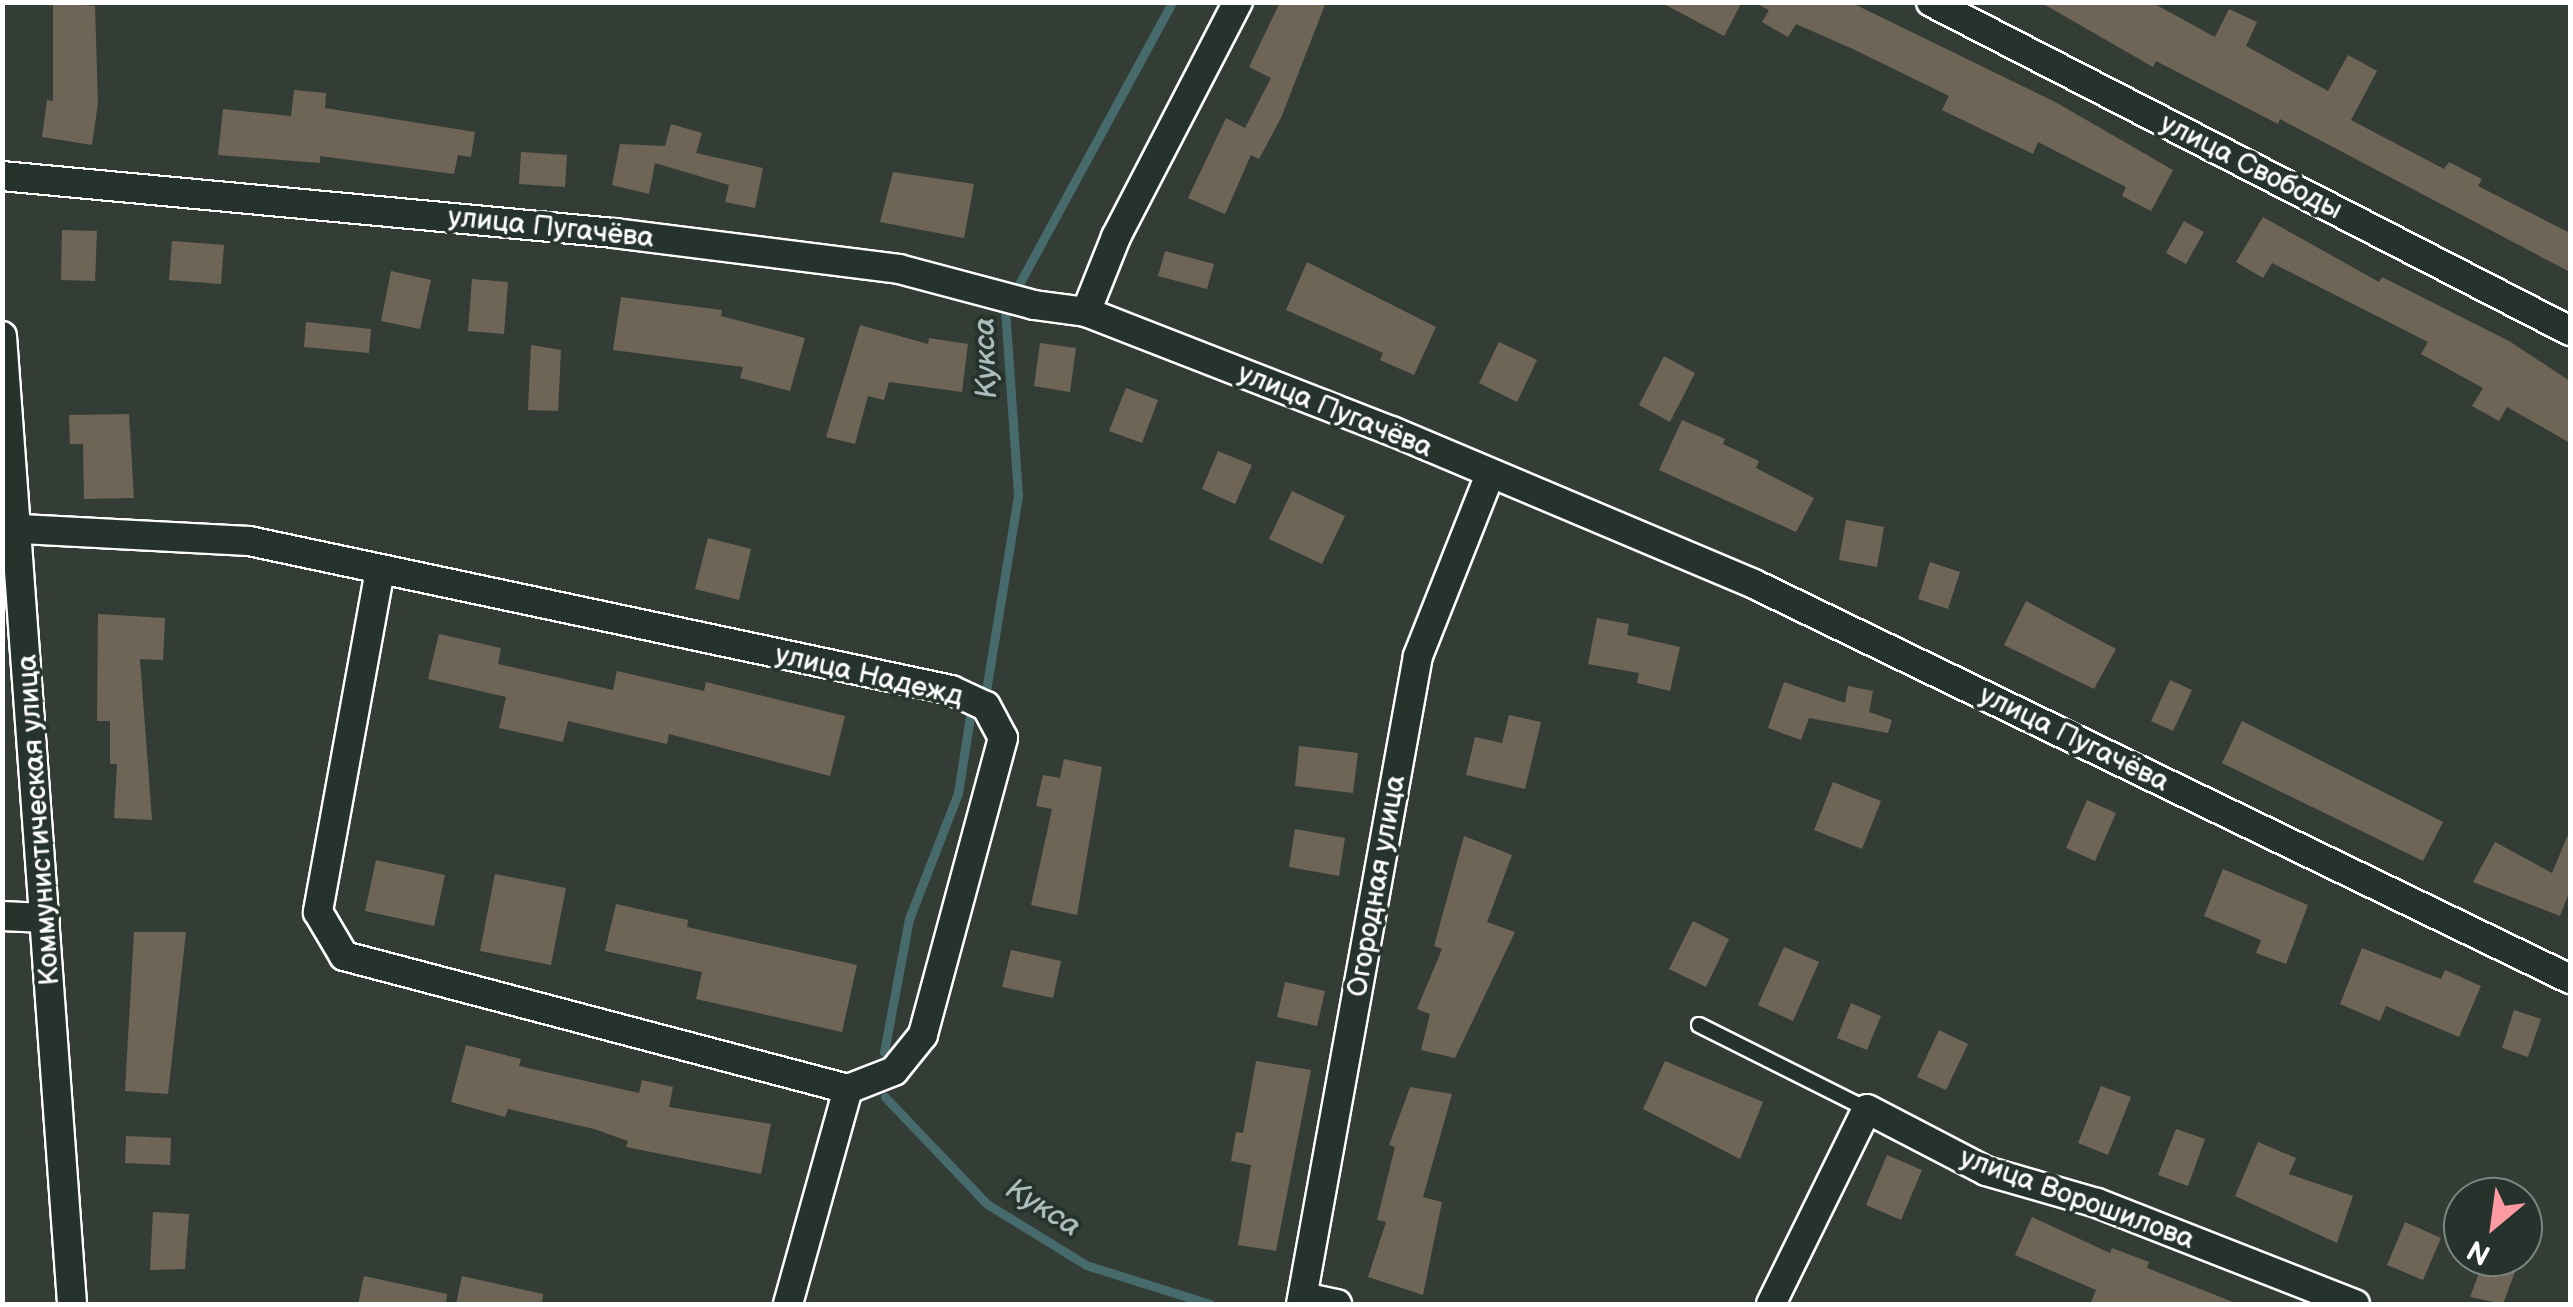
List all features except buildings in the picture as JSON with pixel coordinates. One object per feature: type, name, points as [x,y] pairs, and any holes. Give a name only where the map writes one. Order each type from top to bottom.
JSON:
[{"type":"street","points":[[1086,312],[1116,237],[1238,2]]},
{"type":"street","name":"улица Свободы","points":[[1931,2],[2570,331]]},
{"type":"street","name":"улица Пугачёва","points":[[2,176],[633,235],[898,270],[1034,305],[1086,312],[1392,431],[1489,477],[1754,584],[2570,979]]},
{"type":"street","name":"Коммунистическая улица","points":[[2,336],[21,529],[72,1304]]},
{"type":"street","name":"Огородная улица","points":[[1302,1301],[1418,656],[1489,477]]},
{"type":"street","name":"улица Надежд","points":[[21,529],[249,540],[951,690],[986,706],[1003,738],[923,1035],[894,1071],[848,1089]]},
{"type":"street","points":[[380,570],[318,912],[344,956],[848,1089],[788,1304]]},
{"type":"street","points":[[2,916],[44,918]]},
{"type":"street","points":[[1771,1304],[1868,1109]]},
{"type":"street","name":"улица Ворошилова","points":[[1868,1109],[1986,1171],[2096,1204],[2355,1304]]},
{"type":"street","points":[[1302,1301],[1337,1304]]},
{"type":"lane","name":"улица Ворошилова","points":[[1699,1025],[1868,1109]]},
{"type":"waterway","name":"Кукса","points":[[986,691],[1018,495],[1005,310],[1172,2]]},
{"type":"waterway","name":"Кукса","points":[[884,1052],[909,919],[958,793],[970,716]]},
{"type":"waterway","name":"Кукса","points":[[885,1097],[987,1204],[1086,1265],[1210,1304]]}]
